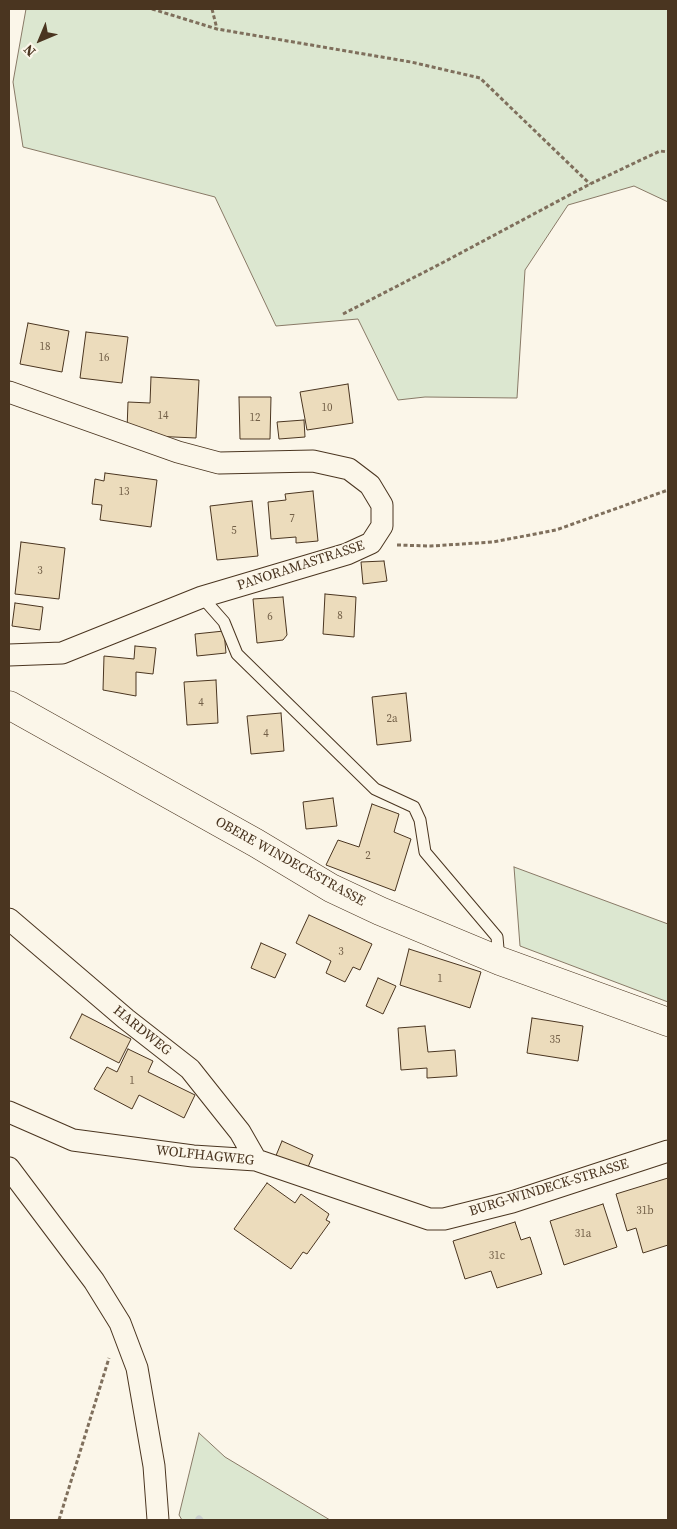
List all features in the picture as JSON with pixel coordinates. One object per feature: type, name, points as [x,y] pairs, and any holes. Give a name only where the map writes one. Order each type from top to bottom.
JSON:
[{"type":"street","name":"PANORAMASTRASSE","points":[[9,392],[178,452],[218,463],[312,460],[349,470],[370,485],[382,505],[382,526],[371,543],[347,554],[202,596],[62,653],[9,655]]},
{"type":"street","name":"OBERE WINDECKSTRASSE","points":[[9,705],[256,843],[331,888],[380,911],[500,961],[668,1022]]},
{"type":"street","name":"HARDWEG","points":[[9,919],[126,1019],[190,1069],[240,1132],[256,1160]]},
{"type":"street","name":"WOLFHAGWEG","points":[[9,1112],[73,1140],[193,1156],[256,1160],[429,1219]]},
{"type":"street","name":"BURG-WINDECK-STRASSE","points":[[429,1219],[444,1219],[512,1202],[668,1151]]},
{"type":"street","points":[[9,1168],[94,1281],[120,1323],[137,1368],[154,1466],[158,1520]]},
{"type":"lane","points":[[202,596],[224,622],[237,654],[375,789],[414,807],[420,820],[425,852],[497,937],[500,961]]},
{"type":"path","points":[[152,9],[217,29],[411,62],[480,78],[590,184]]},
{"type":"path","points":[[212,9],[217,29]]},
{"type":"path","points":[[343,314],[590,184],[660,151],[668,152]]},
{"type":"path","points":[[371,543],[431,546],[493,542],[556,530],[668,490]]},
{"type":"path","points":[[59,1520],[120,1323]]},
{"type":"green space","points":[[26,9],[668,9],[668,202],[634,186],[568,205],[525,270],[517,398],[425,397],[398,400],[358,319],[276,326],[215,197],[23,147],[13,82]]},
{"type":"green space","points":[[514,867],[668,924],[668,1002],[520,946]]},
{"type":"green space","points":[[199,1433],[225,1457],[330,1520],[182,1520],[179,1515]]},
{"type":"building","points":[[28,323],[69,331],[62,372],[20,364]]},
{"type":"building","points":[[86,332],[128,337],[122,383],[80,378]]},
{"type":"building","points":[[151,377],[199,380],[196,438],[152,436],[152,431],[127,430],[128,402],[150,403]]},
{"type":"building","points":[[348,384],[353,423],[307,430],[300,392]]},
{"type":"building","points":[[239,397],[271,397],[270,439],[240,439]]},
{"type":"building","points":[[304,420],[305,437],[279,439],[277,422]]},
{"type":"building","points":[[105,473],[157,480],[151,527],[100,520],[102,505],[92,504],[95,479],[104,481]]},
{"type":"building","points":[[313,491],[318,541],[296,543],[296,537],[271,539],[268,502],[286,500],[285,494]]},
{"type":"building","points":[[252,501],[258,556],[217,560],[210,506]]},
{"type":"building","points":[[21,542],[65,548],[59,599],[15,594]]},
{"type":"building","points":[[384,561],[387,581],[363,584],[361,562]]},
{"type":"building","points":[[325,594],[356,597],[354,637],[323,634]]},
{"type":"building","points":[[283,597],[287,635],[283,640],[257,643],[253,599]]},
{"type":"building","points":[[15,603],[43,607],[40,630],[12,626]]},
{"type":"building","points":[[224,631],[226,653],[197,656],[195,634]]},
{"type":"building","points":[[135,646],[156,648],[153,674],[136,672],[136,696],[103,690],[104,656],[134,659]]},
{"type":"building","points":[[216,680],[218,723],[187,725],[184,682]]},
{"type":"building","points":[[406,693],[411,741],[377,745],[372,697]]},
{"type":"building","points":[[281,713],[284,751],[251,754],[247,716]]},
{"type":"building","points":[[333,798],[337,826],[306,829],[303,802]]},
{"type":"building","points":[[372,804],[399,814],[394,832],[411,839],[395,891],[326,865],[338,840],[359,847]]},
{"type":"building","points":[[309,915],[372,944],[360,970],[353,967],[345,982],[326,973],[331,961],[296,943]]},
{"type":"building","points":[[261,943],[286,954],[275,978],[251,968]]},
{"type":"building","points":[[409,949],[481,972],[470,1008],[400,985]]},
{"type":"building","points":[[378,978],[396,986],[383,1014],[366,1006]]},
{"type":"building","points":[[82,1014],[131,1039],[119,1063],[70,1038]]},
{"type":"building","points":[[532,1018],[583,1026],[578,1061],[527,1053]]},
{"type":"building","points":[[425,1026],[428,1052],[455,1050],[457,1076],[427,1078],[427,1068],[401,1070],[398,1028]]},
{"type":"building","points":[[128,1049],[153,1061],[148,1072],[195,1095],[184,1118],[139,1095],[132,1109],[94,1089],[107,1067],[117,1072]]},
{"type":"building","points":[[282,1141],[313,1155],[306,1172],[275,1158]]},
{"type":"building","points":[[668,1178],[668,1245],[643,1253],[636,1228],[627,1231],[616,1194]]},
{"type":"building","points":[[267,1183],[295,1203],[301,1194],[329,1214],[326,1220],[330,1222],[307,1254],[303,1252],[291,1269],[234,1229]]},
{"type":"building","points":[[603,1204],[617,1247],[564,1265],[550,1221]]},
{"type":"building","points":[[515,1222],[521,1240],[530,1237],[542,1274],[497,1288],[491,1271],[465,1279],[453,1241]]}]
